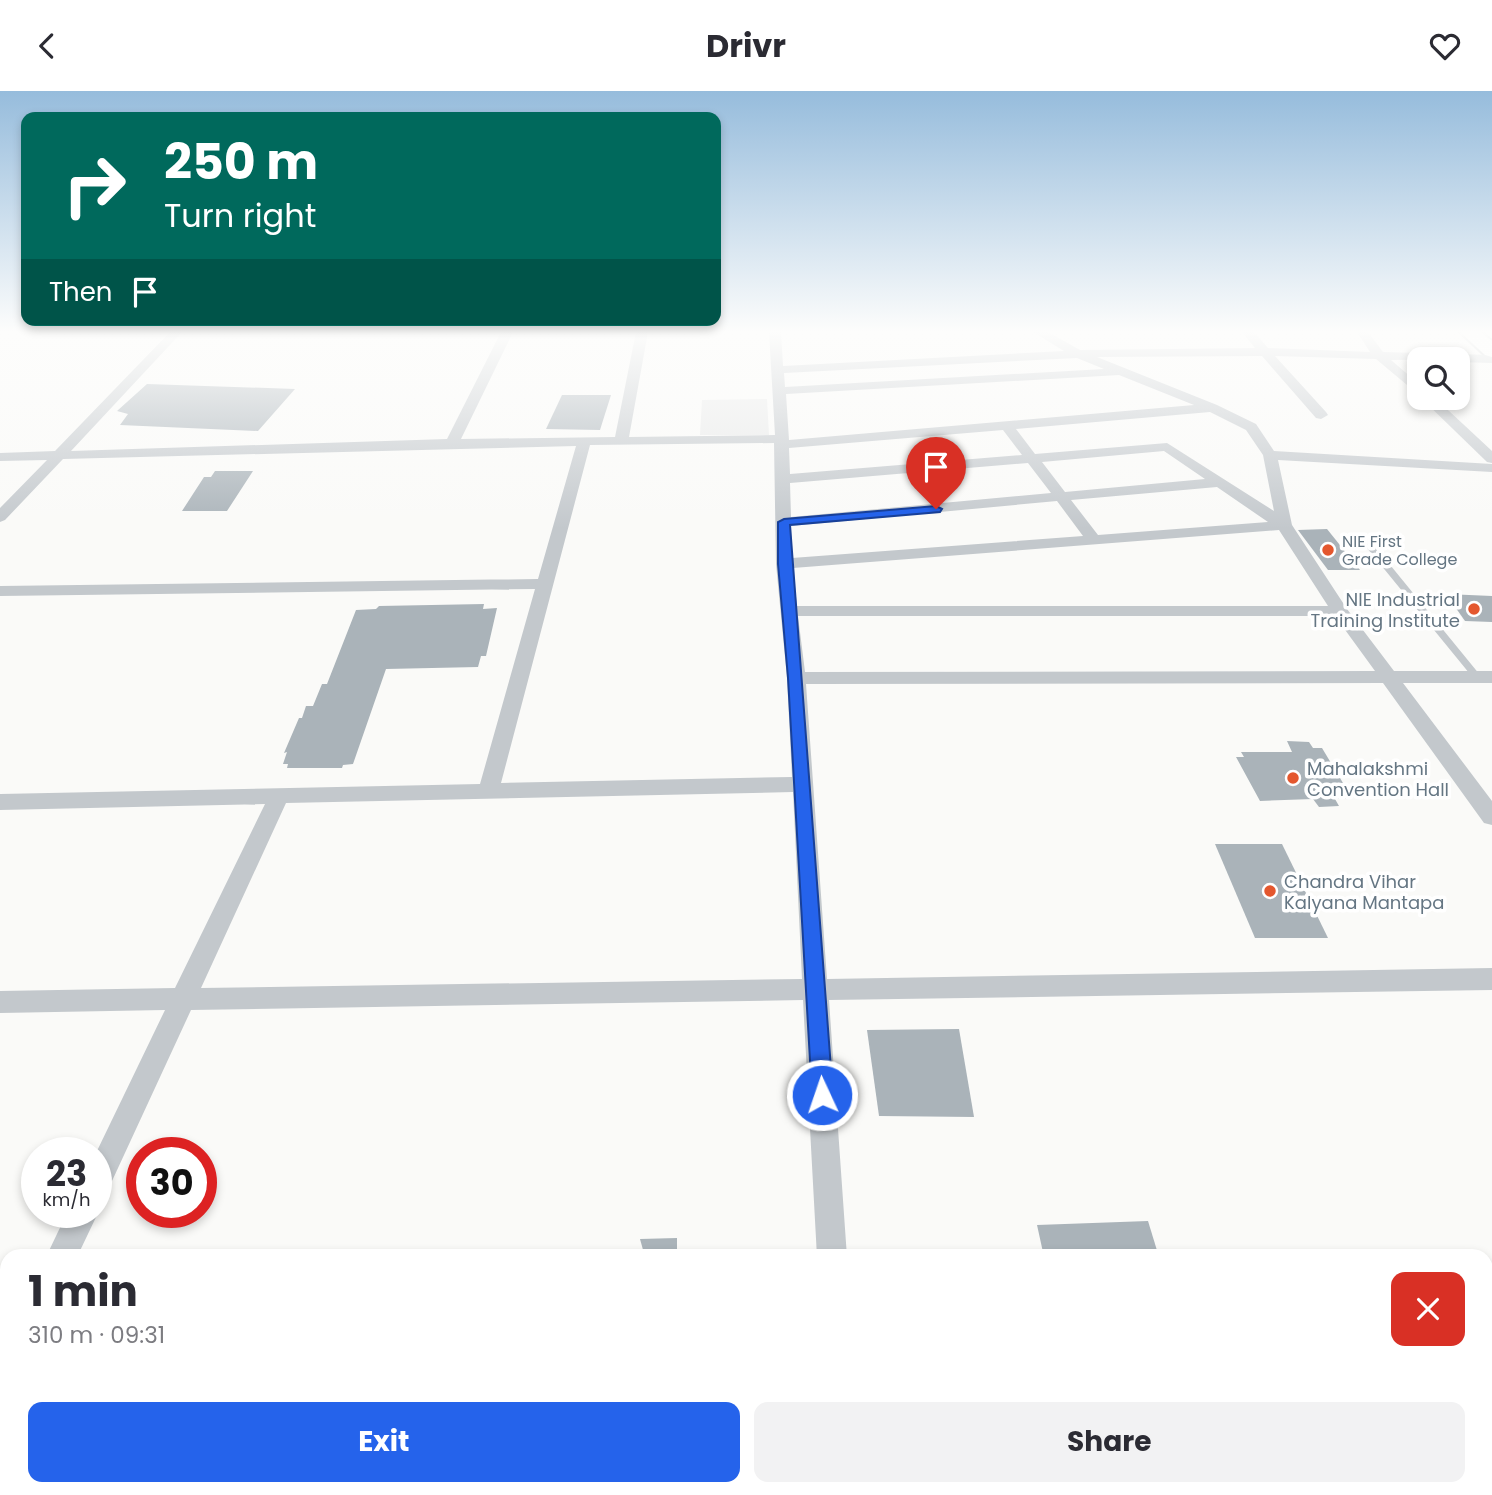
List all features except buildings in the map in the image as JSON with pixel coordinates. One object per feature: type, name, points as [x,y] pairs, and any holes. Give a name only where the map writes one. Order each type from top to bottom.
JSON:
[{"type":"street","points":[[0,517],[114,398]]},
{"type":"street","points":[[452,443],[475,398]]},
{"type":"street","points":[[621,440],[629,398]]},
{"type":"street","points":[[779,398],[784,564],[796,678],[800,784],[816,988],[832,1249]]},
{"type":"street","points":[[1188,398],[1251,427],[1270,455],[1284,525],[1340,611],[1492,817]]},
{"type":"street","points":[[1305,398],[1321,415]]},
{"type":"street","points":[[0,457],[452,443],[621,440],[781,442],[1212,408]]},
{"type":"street","points":[[1440,410],[1492,459]]},
{"type":"street","points":[[1007,426],[1095,541]]},
{"type":"street","points":[[488,792],[584,441]]},
{"type":"street","points":[[781,479],[1167,447],[1284,525]]},
{"type":"street","points":[[1270,455],[1492,468]]},
{"type":"street","points":[[784,522],[1219,482]]},
{"type":"street","points":[[784,564],[1284,525]]},
{"type":"street","points":[[0,591],[544,584]]},
{"type":"street","points":[[789,611],[1340,611]]},
{"type":"street","points":[[796,678],[1484,677]]},
{"type":"street","points":[[0,802],[800,784]]},
{"type":"street","points":[[112,1151],[185,1001],[280,794]]},
{"type":"street","points":[[0,1002],[1492,979]]},
{"type":"street","points":[[65,1249],[76,1228]]},
{"type":"lane","points":[[1370,546],[1484,677]]},
{"type":"shaded area","points":[[767,399],[769,435],[700,435],[702,400]]},
{"type":"place","name":"NIE First Grade College","points":[[1328,550]]},
{"type":"place","name":"NIE Industrial Training Institute","points":[[1474,609]]},
{"type":"place","name":"Mahalakshmi Convention Hall","points":[[1293,778]]},
{"type":"place","name":"Chandra Vihar Kalyana Mantapa","points":[[1270,891]]},
{"type":"route","points":[[822,1095],[800,784],[796,678],[784,564],[784,522],[936,509]]}]
